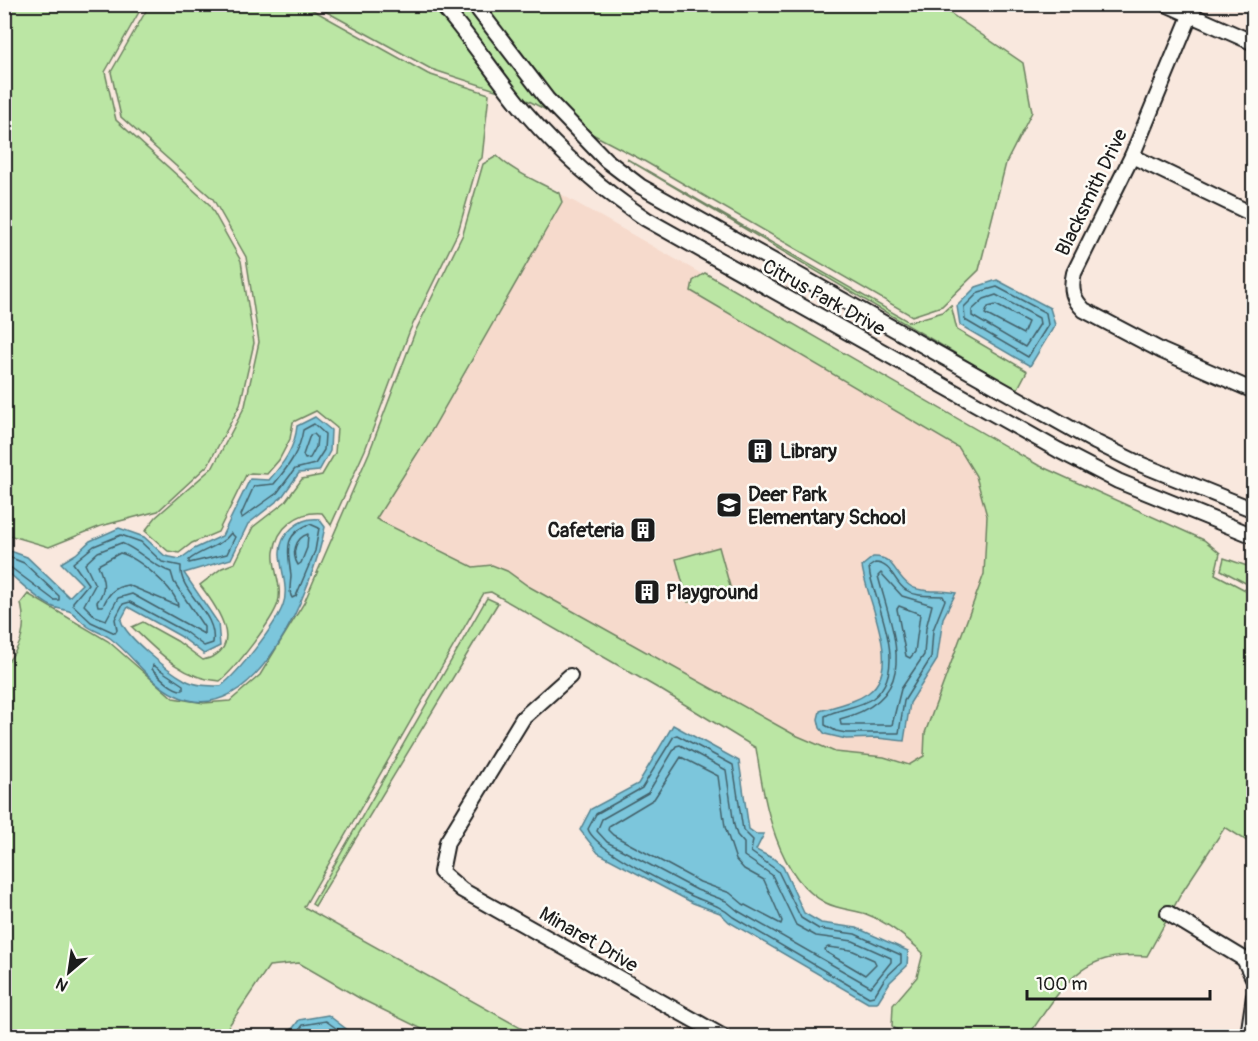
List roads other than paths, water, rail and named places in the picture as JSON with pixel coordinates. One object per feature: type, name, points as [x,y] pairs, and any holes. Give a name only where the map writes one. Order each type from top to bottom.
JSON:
[{"type":"street","name":"Citrus Park Drive","points":[[441,4],[468,34],[505,86],[551,141],[607,192],[646,219],[1068,455],[1118,481],[1254,536]]},
{"type":"street","name":"Citrus Park Drive","points":[[474,4],[547,99],[606,160],[640,186],[1095,442],[1200,489],[1254,510]]},
{"type":"street","points":[[1166,4],[1254,43]]},
{"type":"street","name":"Blacksmith Drive","points":[[1191,16],[1132,156],[1074,273],[1071,286],[1075,301],[1091,314],[1162,351],[1254,391]]},
{"type":"street","points":[[1132,156],[1254,215]]},
{"type":"street","name":"Minaret Drive","points":[[570,676],[523,718],[447,842],[441,872],[462,890],[722,1036]]},
{"type":"street","points":[[1167,913],[1244,959],[1254,980]]},
{"type":"street","points":[[1248,1036],[1254,996]]},
{"type":"water","points":[[997,280],[1050,308],[1055,325],[1030,366],[960,325],[957,306],[976,287]]},
{"type":"water","points":[[315,417],[331,430],[330,451],[319,471],[299,473],[282,497],[248,524],[231,559],[184,573],[218,623],[220,646],[204,654],[180,636],[128,607],[121,620],[139,644],[178,676],[194,683],[221,686],[256,648],[283,605],[285,586],[280,555],[287,533],[298,524],[319,519],[325,527],[319,552],[294,616],[276,647],[255,674],[231,694],[204,702],[175,695],[149,676],[110,638],[89,627],[71,612],[45,603],[5,570],[5,549],[27,557],[69,597],[82,584],[61,563],[76,554],[90,541],[119,528],[144,537],[165,556],[180,559],[194,549],[222,536],[250,479],[269,480],[288,455],[297,426]]},
{"type":"water","points":[[873,557],[885,559],[904,581],[914,588],[956,593],[943,618],[937,660],[910,703],[904,741],[877,738],[846,739],[825,734],[820,728],[818,719],[820,711],[863,696],[878,682],[883,667],[883,651],[862,566]]},
{"type":"water","points":[[673,725],[739,761],[749,829],[756,834],[764,834],[756,850],[774,859],[783,867],[804,913],[821,923],[857,928],[908,951],[907,966],[890,982],[877,1003],[868,1003],[729,922],[720,913],[693,903],[598,853],[580,830],[591,809],[638,784]]},
{"type":"water","points":[[328,1015],[349,1031],[391,1032],[400,1036],[287,1036],[299,1020]]},
{"type":"place","name":"Library","points":[[760,451]]},
{"type":"place","name":"Deer Park Elementary School","points":[[729,505]]},
{"type":"place","name":"Cafeteria","points":[[643,530]]},
{"type":"place","name":"Playground","points":[[647,592]]}]
